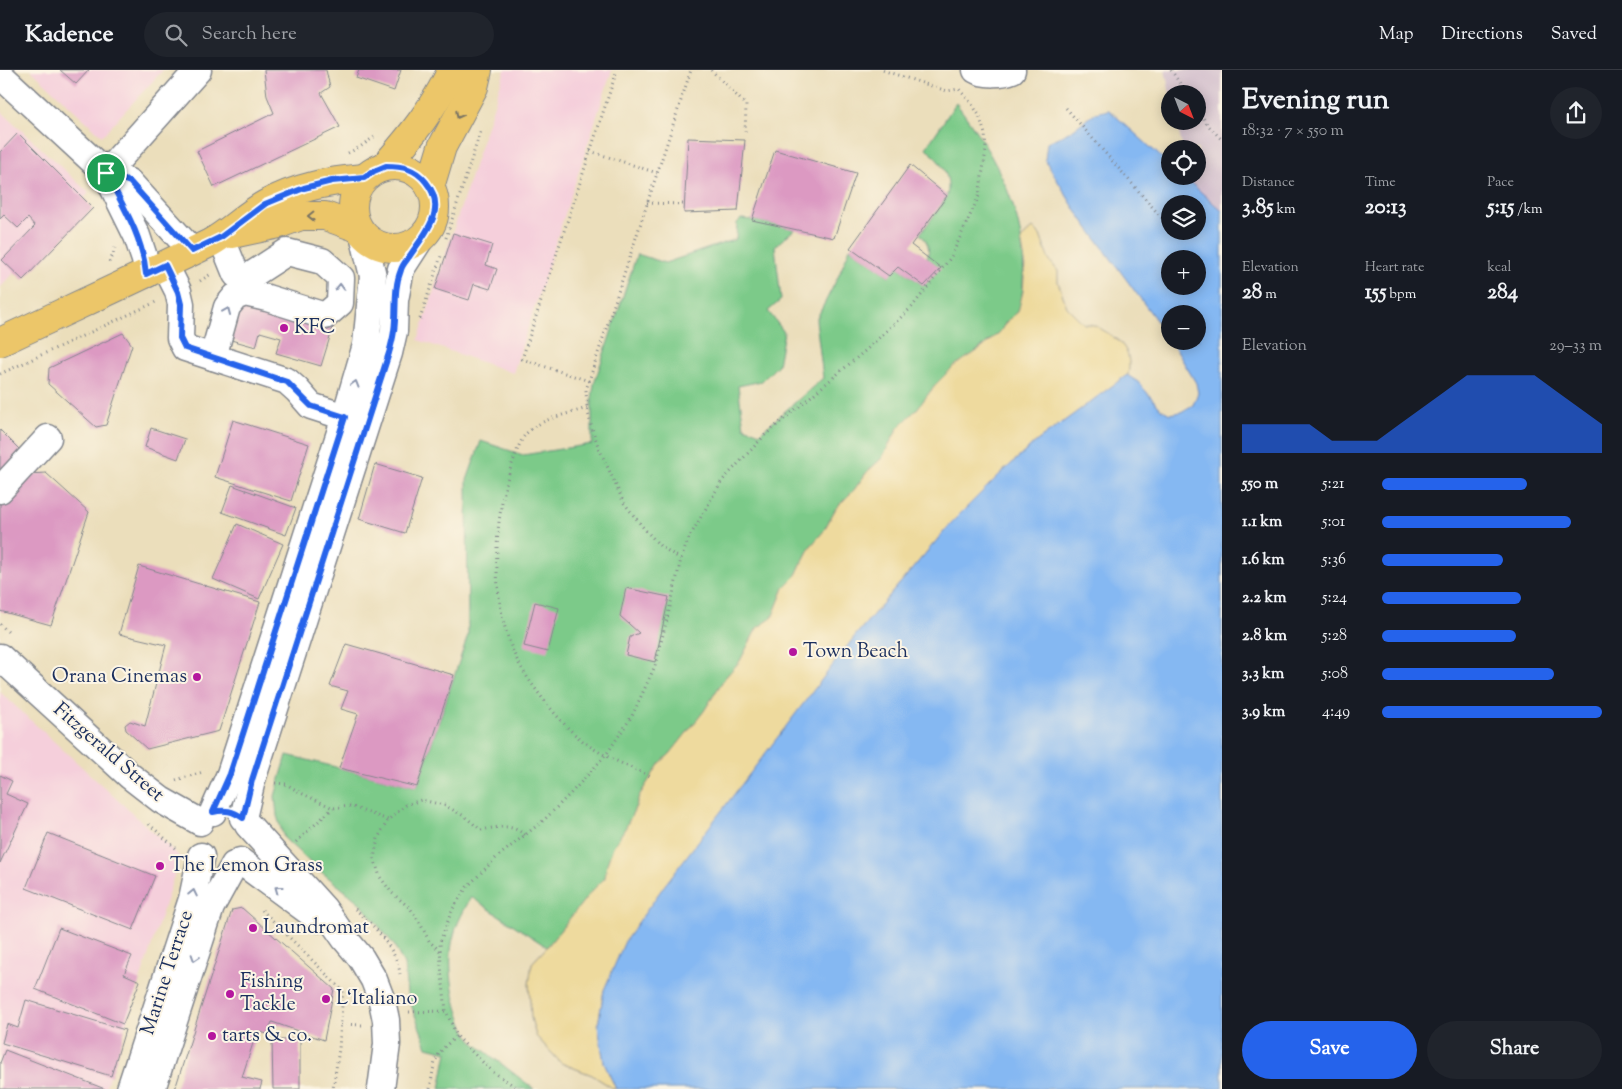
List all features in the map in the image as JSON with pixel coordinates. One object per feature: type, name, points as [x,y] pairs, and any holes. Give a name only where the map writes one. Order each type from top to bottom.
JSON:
[{"type":"main road","points":[[360,231],[354,218],[353,202],[358,187],[414,134],[439,96],[452,70]]},
{"type":"main road","points":[[430,187],[442,147],[474,87],[478,70]]},
{"type":"main road","points":[[0,342],[221,237],[265,204],[304,188],[399,166],[411,169],[422,176],[430,187],[435,200],[435,214],[430,227],[421,238],[409,246],[397,248],[384,247],[372,242],[360,231],[325,216],[301,216],[279,224],[221,237]]},
{"type":"street","points":[[106,173],[198,70]]},
{"type":"street","points":[[976,70],[981,73],[1007,72],[1012,70]]},
{"type":"street","points":[[0,75],[106,173],[137,236],[145,260],[178,292],[181,304],[180,338],[185,348],[287,382],[311,406],[345,417]]},
{"type":"street","points":[[106,173],[130,182],[192,251]]},
{"type":"street","points":[[360,231],[373,276],[366,345],[345,417],[230,774],[206,817],[196,830],[194,839],[196,848],[201,856],[217,866],[237,863],[250,849],[251,833],[246,822],[252,780],[389,353],[394,330],[395,300],[401,269],[421,238]]},
{"type":"street","points":[[213,357],[227,307],[235,297],[246,293],[325,316],[340,302],[341,278],[322,261],[287,252],[247,278],[236,274],[221,237]]},
{"type":"street","points":[[0,490],[48,438]]},
{"type":"street","name":"Fitzgerald Street","points":[[7,647],[130,776],[161,800],[206,817]]},
{"type":"street","points":[[206,817],[220,810],[229,811],[236,813],[246,822],[324,909],[345,939],[362,958],[374,980],[382,1001],[386,1020],[388,1044],[381,1089]]},
{"type":"street","name":"Marine Terrace","points":[[130,1089],[192,899],[201,856]]},
{"type":"street","points":[[237,863],[345,939]]},
{"type":"street","name":"Marine Terrace","points":[[152,1089],[211,907],[237,863]]},
{"type":"path","points":[[589,381],[522,359],[617,70]]},
{"type":"path","points":[[681,559],[660,546],[624,503],[598,446],[587,408],[586,390],[691,70]]},
{"type":"path","points":[[710,70],[746,105],[745,134]]},
{"type":"path","points":[[519,1089],[493,1072],[457,1036],[446,1010],[440,966],[440,942],[452,910],[467,886],[496,858],[544,820],[572,792],[606,755],[632,716],[655,666],[681,559],[689,538],[721,482],[765,435],[832,380],[912,307],[951,257],[979,196],[986,150],[979,115],[971,103],[959,89],[948,91],[882,70]]},
{"type":"path","points":[[1171,70],[1181,85]]},
{"type":"path","points":[[1066,108],[1161,217]]},
{"type":"path","points":[[1206,122],[1222,140]]},
{"type":"path","points":[[418,328],[482,127]]},
{"type":"path","points":[[590,151],[657,173]]},
{"type":"path","points":[[647,203],[683,204]]},
{"type":"path","points":[[101,265],[109,262],[114,255],[115,246]]},
{"type":"path","points":[[0,374],[178,292],[232,264]]},
{"type":"path","points":[[587,408],[549,419],[533,427],[523,436],[510,471],[498,522],[497,574],[500,606],[510,643],[523,671],[554,712],[580,739],[606,755],[650,776]]},
{"type":"path","points":[[0,624],[7,647]]},
{"type":"path","points":[[169,782],[204,772]]},
{"type":"path","points":[[271,783],[286,784],[300,793],[333,808],[350,806],[388,820]]},
{"type":"path","points":[[440,952],[429,941],[410,908],[392,894],[380,877],[374,858],[378,838],[388,820],[406,806],[421,800],[444,805],[464,816],[481,830],[500,826],[516,829],[525,836]]},
{"type":"path","points":[[294,844],[333,808]]},
{"type":"path","points":[[259,907],[343,991],[334,1089]]},
{"type":"path","points":[[341,1024],[368,1025]]},
{"type":"path","points":[[430,1089],[435,1059],[442,1047],[457,1036]]},
{"type":"shaded area","points":[[31,70],[163,70],[102,136]]},
{"type":"shaded area","points":[[505,70],[612,70],[513,373],[418,340]]},
{"type":"shaded area","points":[[1165,70],[1222,70],[1222,211],[1206,195],[1192,185],[1206,185],[1206,140],[1181,140],[1178,130],[1206,130],[1206,85],[1168,85]]},
{"type":"shaded area","points":[[0,110],[89,193],[0,288]]},
{"type":"shaded area","points":[[0,692],[180,857],[105,1089],[0,1089]]},
{"type":"green space","points":[[956,103],[984,143],[1006,186],[1014,209],[1023,257],[1023,289],[1018,312],[1007,321],[1000,332],[936,384],[917,409],[898,428],[882,458],[867,472],[854,490],[836,508],[823,532],[810,547],[795,577],[784,588],[772,618],[757,628],[740,661],[724,679],[704,711],[670,754],[660,763],[639,796],[626,827],[613,847],[607,864],[605,878],[590,893],[547,947],[471,897],[457,925],[451,947],[453,991],[461,1020],[473,1042],[534,1089],[440,1089],[447,1052],[427,1047],[407,994],[404,965],[394,945],[360,903],[314,866],[284,838],[277,816],[275,796],[287,755],[417,787],[468,635],[467,480],[481,441],[523,455],[592,444],[594,384],[637,254],[665,263],[736,239],[737,223],[741,219],[795,229],[775,246],[781,300],[768,311],[784,332],[778,365],[762,381],[738,386],[744,427],[760,433],[823,378],[816,320],[839,275],[850,248],[889,276],[898,267],[924,286],[940,268],[927,258],[928,244],[920,234],[946,199],[948,181],[940,163],[926,148]]},
{"type":"sand","name":"Town Beach","points":[[1033,228],[1040,235],[1049,260],[1058,271],[1058,282],[1067,307],[1084,324],[1098,327],[1118,340],[1128,355],[1128,375],[1037,441],[999,475],[954,520],[855,636],[604,990],[598,1025],[604,1063],[616,1089],[592,1075],[561,1063],[536,1036],[531,1018],[529,984],[532,963],[590,893],[605,878],[607,864],[613,847],[626,827],[639,796],[660,763],[670,754],[704,711],[724,679],[740,661],[757,628],[772,618],[784,588],[795,577],[810,547],[823,532],[836,508],[854,490],[867,472],[882,458],[898,428],[917,409],[936,384],[954,366],[982,348],[1018,312],[1023,291],[1025,262],[1021,239]]},
{"type":"water","points":[[1109,110],[1161,157],[1161,185],[1193,185],[1204,195],[1161,195],[1161,240],[1206,240],[1206,197],[1222,211],[1222,1089],[616,1089],[604,1063],[598,1025],[604,990],[625,941],[664,886],[855,636],[954,520],[999,475],[1037,441],[1127,375],[1138,382],[1161,409],[1170,414],[1181,412],[1193,405],[1198,393],[1196,383],[1176,350],[1206,350],[1206,305],[1161,305],[1161,327],[1076,211],[1045,160],[1047,143],[1071,131],[1095,113]]},
{"type":"building","points":[[60,70],[89,70],[76,84]]},
{"type":"building","points":[[264,70],[326,70],[330,87],[321,93],[340,127],[214,187],[197,151],[274,113],[267,96]]},
{"type":"building","points":[[359,70],[401,70],[394,91],[356,78]]},
{"type":"building","points":[[18,133],[93,208],[23,280],[2,260],[35,226],[28,218],[18,228],[4,215],[0,219],[0,152]]},
{"type":"building","points":[[688,138],[745,140],[738,211],[684,213]]},
{"type":"building","points":[[775,150],[856,173],[834,238],[752,220]]},
{"type":"building","points":[[910,165],[947,196],[911,245],[941,268],[924,286],[898,267],[889,276],[850,248]]},
{"type":"building","points":[[453,233],[492,245],[486,265],[497,269],[490,289],[474,284],[469,300],[435,289]]},
{"type":"building","name":"KFC","points":[[244,297],[334,324],[321,366],[276,353],[281,338],[260,332],[256,347],[231,340]]},
{"type":"building","points":[[123,333],[132,345],[106,425],[96,427],[48,384],[49,368]]},
{"type":"building","points":[[233,420],[309,444],[291,501],[215,477]]},
{"type":"building","points":[[151,428],[185,439],[178,459],[145,447]]},
{"type":"building","points":[[0,430],[27,457],[0,484]]},
{"type":"building","points":[[375,464],[422,478],[405,533],[359,519]]},
{"type":"building","points":[[46,473],[89,512],[51,625],[0,611],[0,504],[28,474]]},
{"type":"building","points":[[232,485],[296,508],[286,535],[222,512]]},
{"type":"building","points":[[237,524],[283,544],[259,599],[213,579]]},
{"type":"building","name":"Orana Cinemas","points":[[139,566],[260,602],[219,731],[147,749],[126,730],[125,725],[130,721],[145,726],[166,645],[119,634]]},
{"type":"building","points":[[626,588],[669,597],[655,662],[626,655],[630,637],[639,633],[620,616]]},
{"type":"building","points":[[535,602],[559,608],[548,652],[524,646]]},
{"type":"building","points":[[346,644],[454,675],[417,787],[339,768],[358,714],[341,709],[348,691],[330,686]]},
{"type":"building","points":[[0,775],[12,781],[6,794],[28,804],[0,863]]},
{"type":"building","points":[[48,833],[155,876],[133,930],[26,888]]},
{"type":"building","points":[[242,908],[334,989],[324,1040],[272,1022],[267,1034],[257,1031],[242,1077],[262,1082],[260,1089],[175,1089],[232,910]]},
{"type":"building","points":[[59,928],[132,956],[124,974],[140,981],[123,1024],[35,989]]},
{"type":"building","points":[[26,1000],[125,1030],[111,1076],[2,1043],[7,1024],[18,1028]]},
{"type":"building","points":[[272,1040],[300,1040],[300,1089],[273,1089]]},
{"type":"building","points":[[5,1050],[105,1089],[0,1089],[0,1063]]},
{"type":"place","name":"KFC","points":[[284,328]]},
{"type":"place","name":"Town Beach","points":[[793,652]]},
{"type":"place","name":"Orana Cinemas","points":[[197,677]]},
{"type":"place","name":"The Lemon Grass","points":[[160,866]]},
{"type":"place","name":"Laundromat","points":[[253,928]]},
{"type":"place","name":"Fishing Tackle","points":[[230,994]]},
{"type":"place","name":"L‘Italiano","points":[[326,999]]},
{"type":"place","name":"tarts & co.","points":[[212,1036]]},
{"type":"route","points":[[386,166],[399,166],[411,169],[422,176],[430,187],[435,200],[435,214],[430,227],[401,269],[395,300],[394,330],[389,353],[252,780],[243,818],[229,811],[220,810],[213,812],[230,774],[345,417],[311,406],[287,382],[185,348],[180,338],[181,304],[178,292],[165,265],[146,274],[145,260],[137,236],[106,173],[130,182],[192,251],[221,237],[265,204],[304,188],[332,181],[364,178],[386,166]]}]
